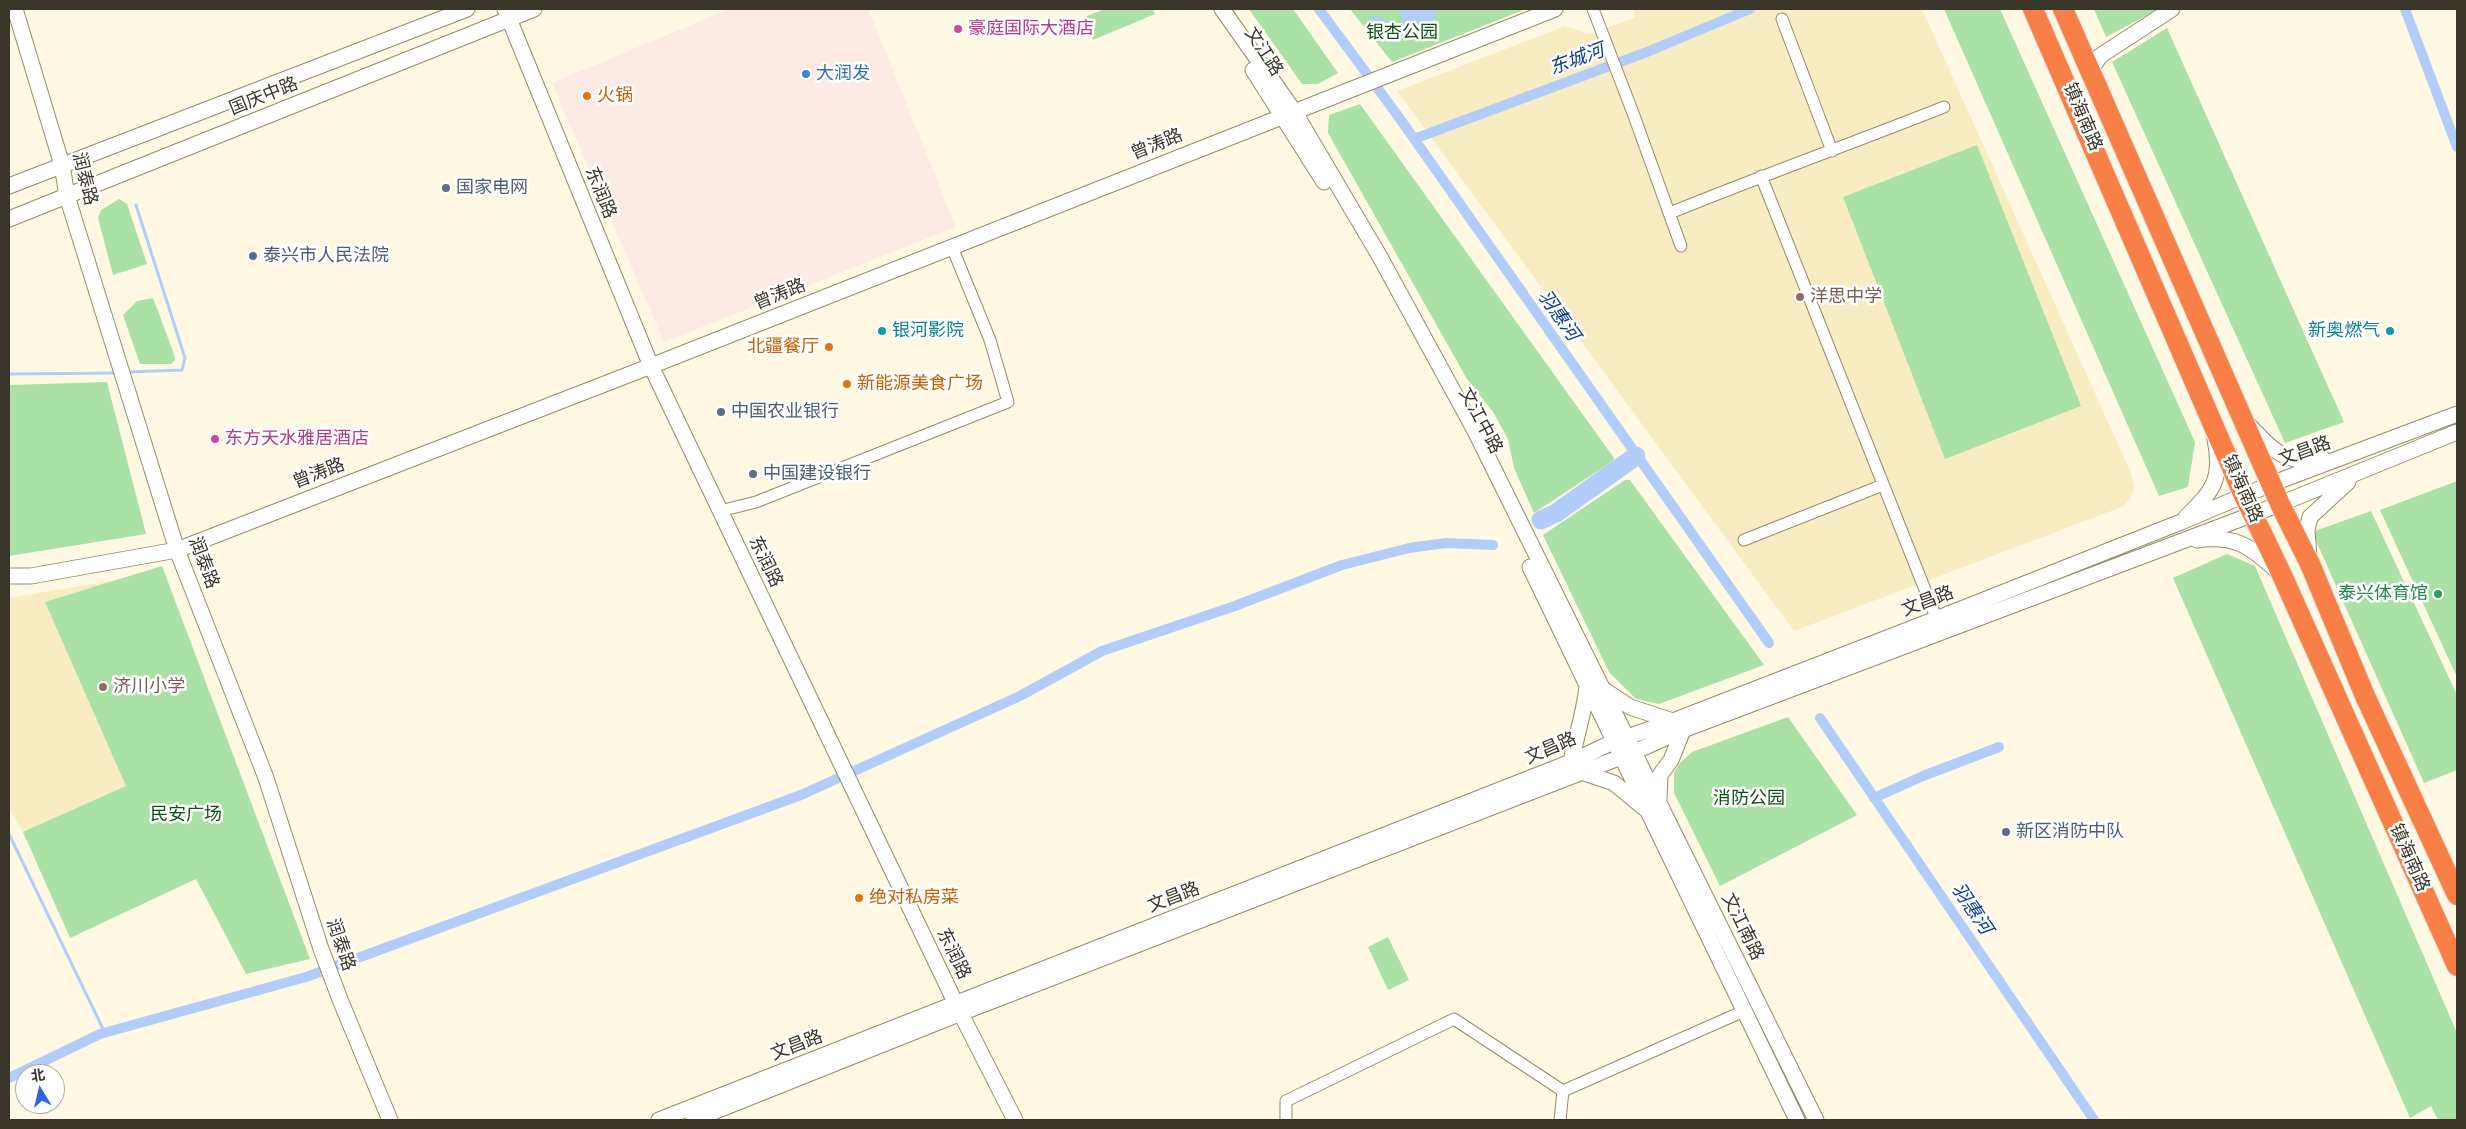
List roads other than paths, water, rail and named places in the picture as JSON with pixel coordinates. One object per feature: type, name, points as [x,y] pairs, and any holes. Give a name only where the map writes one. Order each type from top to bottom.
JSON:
[{"type":"highway","name":"镇海南路","points":[[2034,9],[2244,496],[2282,575],[2457,966]]},
{"type":"highway","name":"镇海南路","points":[[2063,9],[2271,484],[2310,564],[2365,696],[2457,895]]},
{"type":"main road","name":"润泰路","points":[[15,9],[62,165],[67,196],[177,550],[266,778],[321,949],[390,1120]]},
{"type":"main road","points":[[9,186],[467,9]]},
{"type":"main road","name":"国庆中路","points":[[9,219],[507,14],[534,9]]},
{"type":"main road","name":"文江路","points":[[1212,9],[1288,114]]},
{"type":"main road","points":[[1222,9],[1288,114]]},
{"type":"main road","name":"曾涛路","points":[[9,576],[31,576],[177,550],[651,366],[1555,9]]},
{"type":"main road","points":[[2090,71],[2100,56],[2172,9]]},
{"type":"main road","name":"东润路","points":[[507,14],[651,366],[862,808],[1015,1120]]},
{"type":"main road","name":"文江中路","points":[[1288,114],[1369,254],[1467,436],[1628,754]]},
{"type":"main road","name":"文昌路","points":[[659,1120],[959,1008],[1576,767],[1628,754],[1678,725],[1936,619],[2181,522],[2271,484],[2457,414]]},
{"type":"main road","points":[[2181,522],[2200,503],[2216,480],[2217,448],[2211,418]]},
{"type":"main road","points":[[2242,418],[2270,448],[2285,458],[2316,461],[2341,459]]},
{"type":"main road","name":"文昌路","points":[[1576,767],[1620,739],[1678,725],[1943,633],[2171,544],[2280,504],[2457,432]]},
{"type":"main road","points":[[2310,564],[2307,530],[2310,517],[2335,492],[2360,472]]},
{"type":"main road","points":[[2171,544],[2213,538],[2237,541],[2254,550],[2282,575]]},
{"type":"main road","points":[[1594,687],[1630,707],[1678,725],[1671,760],[1660,775],[1653,806],[1614,782],[1576,767],[1577,733],[1594,687]]},
{"type":"main road","name":"文江南路","points":[[1628,754],[1744,1011],[1797,1120]]},
{"type":"main road","name":"文江南路","points":[[1653,806],[1816,1120]]},
{"type":"main road","name":"文昌路","points":[[693,1120],[959,1008]]},
{"type":"street","points":[[1593,9],[1681,246]]},
{"type":"street","points":[[1782,19],[1832,151]]},
{"type":"street","points":[[1670,213],[1944,106]]},
{"type":"street","points":[[1761,176],[1943,633]]},
{"type":"street","points":[[720,511],[756,502],[1008,402],[990,340],[952,247]]},
{"type":"street","points":[[1744,540],[1883,485]]},
{"type":"street","points":[[1564,1091],[1744,1011]]},
{"type":"street","points":[[1286,1120],[1286,1101],[1454,1019],[1564,1091]]},
{"type":"street","points":[[1560,1120],[1564,1091]]},
{"type":"water","points":[[1400,9],[1436,9],[1435,20],[1403,36],[1395,44],[1369,15],[1383,18],[1394,33],[1403,27]]},
{"type":"waterway","name":"羽惠河","points":[[1319,9],[1398,116],[1769,643]]},
{"type":"waterway","name":"东城河","points":[[1414,139],[1647,52],[1750,9]]},
{"type":"waterway","name":"东城河","points":[[2405,9],[2457,147]]},
{"type":"waterway","points":[[127,372],[182,370],[185,358],[136,205]]},
{"type":"waterway","points":[[9,374],[118,373]]},
{"type":"waterway","points":[[1541,520],[1556,513],[1636,456]]},
{"type":"waterway","points":[[9,1078],[100,1034],[306,977],[801,795],[1020,696],[1102,651],[1232,607],[1342,565],[1409,548],[1446,543],[1493,545]]},
{"type":"waterway","name":"羽惠河","points":[[1820,718],[2094,1120]]},
{"type":"waterway","points":[[1874,798],[1923,776],[1999,747]]},
{"type":"waterway","points":[[9,834],[105,1033]]},
{"type":"place","name":"豪庭国际大酒店","points":[[958,29]]},
{"type":"place","name":"大润发","points":[[806,74]]},
{"type":"place","name":"火锅","points":[[587,96]]},
{"type":"place","name":"国家电网","points":[[446,188]]},
{"type":"place","name":"泰兴市人民法院","points":[[253,256]]},
{"type":"place","name":"洋思中学","points":[[1800,297]]},
{"type":"place","name":"银河影院","points":[[882,331]]},
{"type":"place","name":"新奥燃气","points":[[2390,331]]},
{"type":"place","name":"北疆餐厅","points":[[829,347]]},
{"type":"place","name":"新能源美食广场","points":[[847,384]]},
{"type":"place","name":"中国农业银行","points":[[721,412]]},
{"type":"place","name":"东方天水雅居酒店","points":[[215,439]]},
{"type":"place","name":"中国建设银行","points":[[753,474]]},
{"type":"place","name":"泰兴体育馆","points":[[2438,594]]},
{"type":"place","name":"济川小学","points":[[103,687]]},
{"type":"place","name":"新区消防中队","points":[[2006,832]]},
{"type":"place","name":"绝对私房菜","points":[[859,898]]},
{"type":"park label","name":"银杏公园","points":[[1402,33]]},
{"type":"park label","name":"消防公园","points":[[1749,799]]},
{"type":"park label","name":"民安广场","points":[[186,815]]}]
